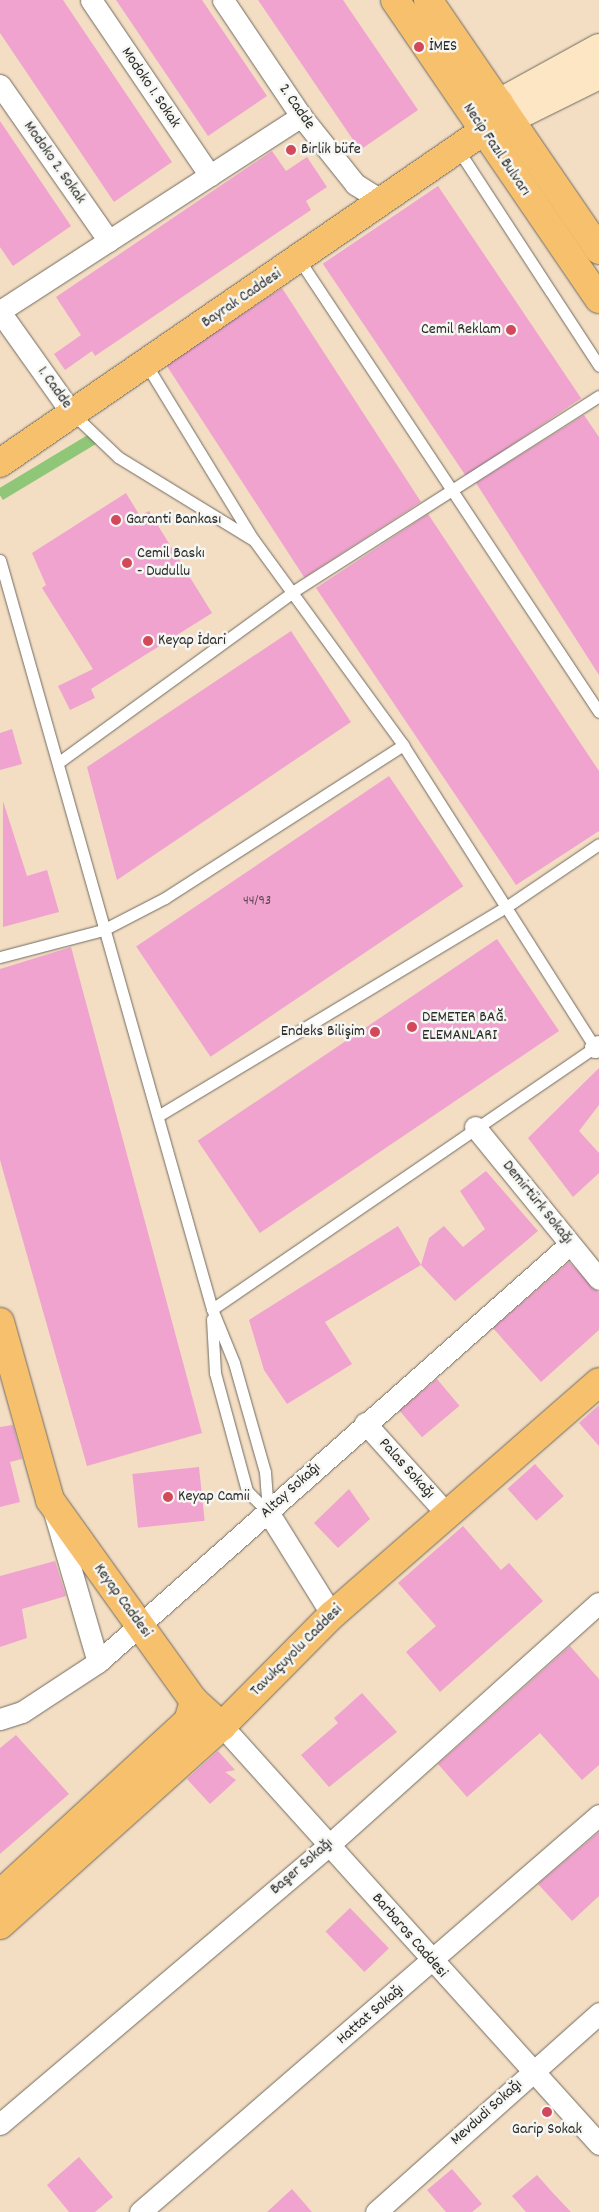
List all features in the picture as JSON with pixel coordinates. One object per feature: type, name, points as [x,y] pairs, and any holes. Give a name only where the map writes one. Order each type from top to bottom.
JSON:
[{"type":"main road","name":"Necip Fazıl Bulvarı","points":[[394,0],[482,132],[599,299]]},
{"type":"main road","name":"Necip Fazıl Bulvarı","points":[[428,0],[599,250]]},
{"type":"main road","points":[[482,132],[504,112]]},
{"type":"main road","name":"Bayrak Caddesi","points":[[0,463],[71,412],[300,261],[382,201],[482,132]]},
{"type":"main road","name":"Keyap Caddesi","points":[[2,1336],[50,1500],[194,1701],[222,1726]]},
{"type":"main road","name":"Tavukçuyolu Caddesi","points":[[0,1926],[222,1726],[332,1615],[599,1382]]},
{"type":"main road","points":[[0,1894],[188,1721],[194,1701]]},
{"type":"street","name":"Modoko 1. Sokak","points":[[91,0],[210,176]]},
{"type":"street","name":"2. Cadde","points":[[223,0],[301,116],[355,184],[382,201]]},
{"type":"street","points":[[504,112],[599,48]]},
{"type":"street","points":[[504,112],[599,75]]},
{"type":"street","name":"Modoko 2. Sokak","points":[[0,85],[108,241]]},
{"type":"street","points":[[0,312],[301,116]]},
{"type":"street","name":"1. Cadde","points":[[0,312],[71,412]]},
{"type":"street","name":"Demirtürk Sokağı","points":[[476,1127],[599,1279]]},
{"type":"street","name":"Altay Sokağı","points":[[0,1719],[22,1712],[98,1662],[268,1512],[365,1423],[570,1244]]},
{"type":"street","name":"Palas Sokağı","points":[[365,1423],[447,1514]]},
{"type":"street","name":"Keyap Caddesi","points":[[50,1500],[98,1662]]},
{"type":"street","points":[[268,1512],[332,1615]]},
{"type":"street","name":"Başer Sokağı","points":[[0,2124],[330,1844],[599,1603]]},
{"type":"street","name":"Barbaros Caddesi","points":[[222,1726],[330,1844],[432,1962],[599,2144]]},
{"type":"street","name":"Hattat Sokağı","points":[[140,2212],[432,1962],[599,1815]]},
{"type":"street","name":"Mevdudi Sokağı","points":[[376,2212],[599,2013]]},
{"type":"lane","points":[[457,148],[599,366]]},
{"type":"lane","points":[[300,261],[599,712]]},
{"type":"lane","points":[[146,364],[253,539],[294,591],[403,745],[597,1047],[476,1127],[212,1309]]},
{"type":"lane","points":[[59,762],[294,591],[599,396]]},
{"type":"lane","name":"1. Cadde","points":[[71,412],[118,457],[253,539]]},
{"type":"lane","points":[[0,560],[59,762],[103,930],[212,1309],[234,1363],[262,1463],[268,1512]]},
{"type":"lane","points":[[0,957],[103,930],[165,898],[403,745]]},
{"type":"lane","points":[[158,1116],[506,908],[599,844]]},
{"type":"lane","points":[[212,1309],[215,1373],[247,1491],[268,1512]]},
{"type":"green space","points":[[91,433],[97,443],[3,500],[0,495],[0,488]]},
{"type":"building","points":[[0,0],[63,0],[172,162],[114,202],[0,33]]},
{"type":"building","points":[[116,0],[202,0],[267,96],[208,136]]},
{"type":"building","points":[[258,0],[343,0],[418,110],[360,150]]},
{"type":"building","points":[[0,121],[71,226],[13,266],[0,247]]},
{"type":"building","points":[[272,151],[286,171],[307,157],[327,187],[306,201],[311,210],[95,356],[92,351],[65,370],[54,354],[81,335],[56,297]]},
{"type":"building","points":[[438,186],[581,398],[466,476],[323,264]]},
{"type":"building","points":[[282,288],[421,502],[304,578],[165,364]]},
{"type":"building","points":[[584,415],[599,437],[599,675],[476,483]]},
{"type":"building","points":[[126,493],[140,516],[149,511],[212,613],[91,689],[95,698],[70,710],[58,686],[93,669],[42,588],[46,585],[32,553]]},
{"type":"building","points":[[428,514],[599,771],[599,831],[516,885],[316,588]]},
{"type":"building","points":[[291,631],[351,722],[117,880],[87,767]]},
{"type":"building","points":[[12,729],[22,764],[0,770],[0,733]]},
{"type":"building","points":[[389,776],[463,886],[211,1057],[136,947]]},
{"type":"building","points":[[3,801],[27,876],[47,870],[59,912],[3,927]]},
{"type":"building","points":[[497,939],[559,1031],[260,1233],[198,1141]]},
{"type":"building","points":[[71,947],[202,1433],[87,1466],[0,1160],[0,969]]},
{"type":"building","points":[[599,1068],[599,1105],[579,1131],[599,1153],[599,1173],[573,1197],[528,1138]]},
{"type":"building","points":[[486,1171],[538,1231],[455,1301],[421,1265],[429,1238],[444,1226],[463,1247],[485,1229],[460,1191]]},
{"type":"building","points":[[398,1226],[421,1265],[325,1322],[352,1364],[287,1404],[264,1370],[249,1320]]},
{"type":"building","points":[[569,1262],[599,1293],[599,1330],[541,1382],[493,1328]]},
{"type":"building","points":[[437,1379],[459,1406],[422,1437],[399,1410]]},
{"type":"building","points":[[599,1405],[599,1446],[579,1423]]},
{"type":"building","points":[[13,1425],[22,1459],[10,1462],[20,1502],[0,1507],[0,1427]]},
{"type":"building","points":[[535,1464],[564,1496],[536,1521],[508,1489]]},
{"type":"building","name":"Keyap Camii","points":[[199,1467],[205,1521],[138,1528],[132,1474]]},
{"type":"building","points":[[349,1489],[370,1519],[338,1548],[314,1523]]},
{"type":"building","points":[[463,1526],[501,1570],[509,1563],[543,1601],[440,1692],[406,1652],[436,1626],[398,1583]]},
{"type":"building","points":[[55,1561],[66,1596],[22,1609],[27,1638],[0,1647],[0,1576]]},
{"type":"building","points":[[570,1646],[599,1679],[599,1765],[582,1780],[540,1733],[467,1797],[438,1764]]},
{"type":"building","points":[[362,1693],[397,1732],[329,1787],[301,1755],[338,1723],[334,1718]]},
{"type":"building","points":[[16,1735],[69,1794],[0,1854],[0,1748]]},
{"type":"building","points":[[218,1751],[235,1770],[225,1772],[236,1780],[210,1804],[187,1779]]},
{"type":"building","points":[[599,1832],[599,1896],[572,1921],[538,1884]]},
{"type":"building","points":[[350,1908],[389,1948],[364,1972],[326,1932]]},
{"type":"building","points":[[79,2157],[113,2197],[95,2212],[69,2212],[47,2185]]},
{"type":"building","points":[[452,2169],[482,2204],[472,2212],[446,2212],[427,2190]]},
{"type":"building","points":[[537,2175],[571,2212],[526,2212],[512,2196]]},
{"type":"building","points":[[292,2189],[312,2212],[267,2212]]},
{"type":"place","name":"İMES","points":[[419,47]]},
{"type":"place","name":"Birlik büfe","points":[[291,150]]},
{"type":"place","name":"Cemil Reklam","points":[[511,330]]},
{"type":"place","name":"Garanti Bankası","points":[[116,520]]},
{"type":"place","name":"Cemil Baskı - Dudullu","points":[[127,563]]},
{"type":"place","name":"Keyap İdari","points":[[148,641]]},
{"type":"place","name":"DEMETER BAĞ. ELEMANLARI","points":[[412,1027]]},
{"type":"place","name":"Endeks Bilişim","points":[[375,1032]]},
{"type":"place","name":"Keyap Camii","points":[[168,1497]]},
{"type":"place","name":"Garip Sokak","points":[[547,2112]]}]
